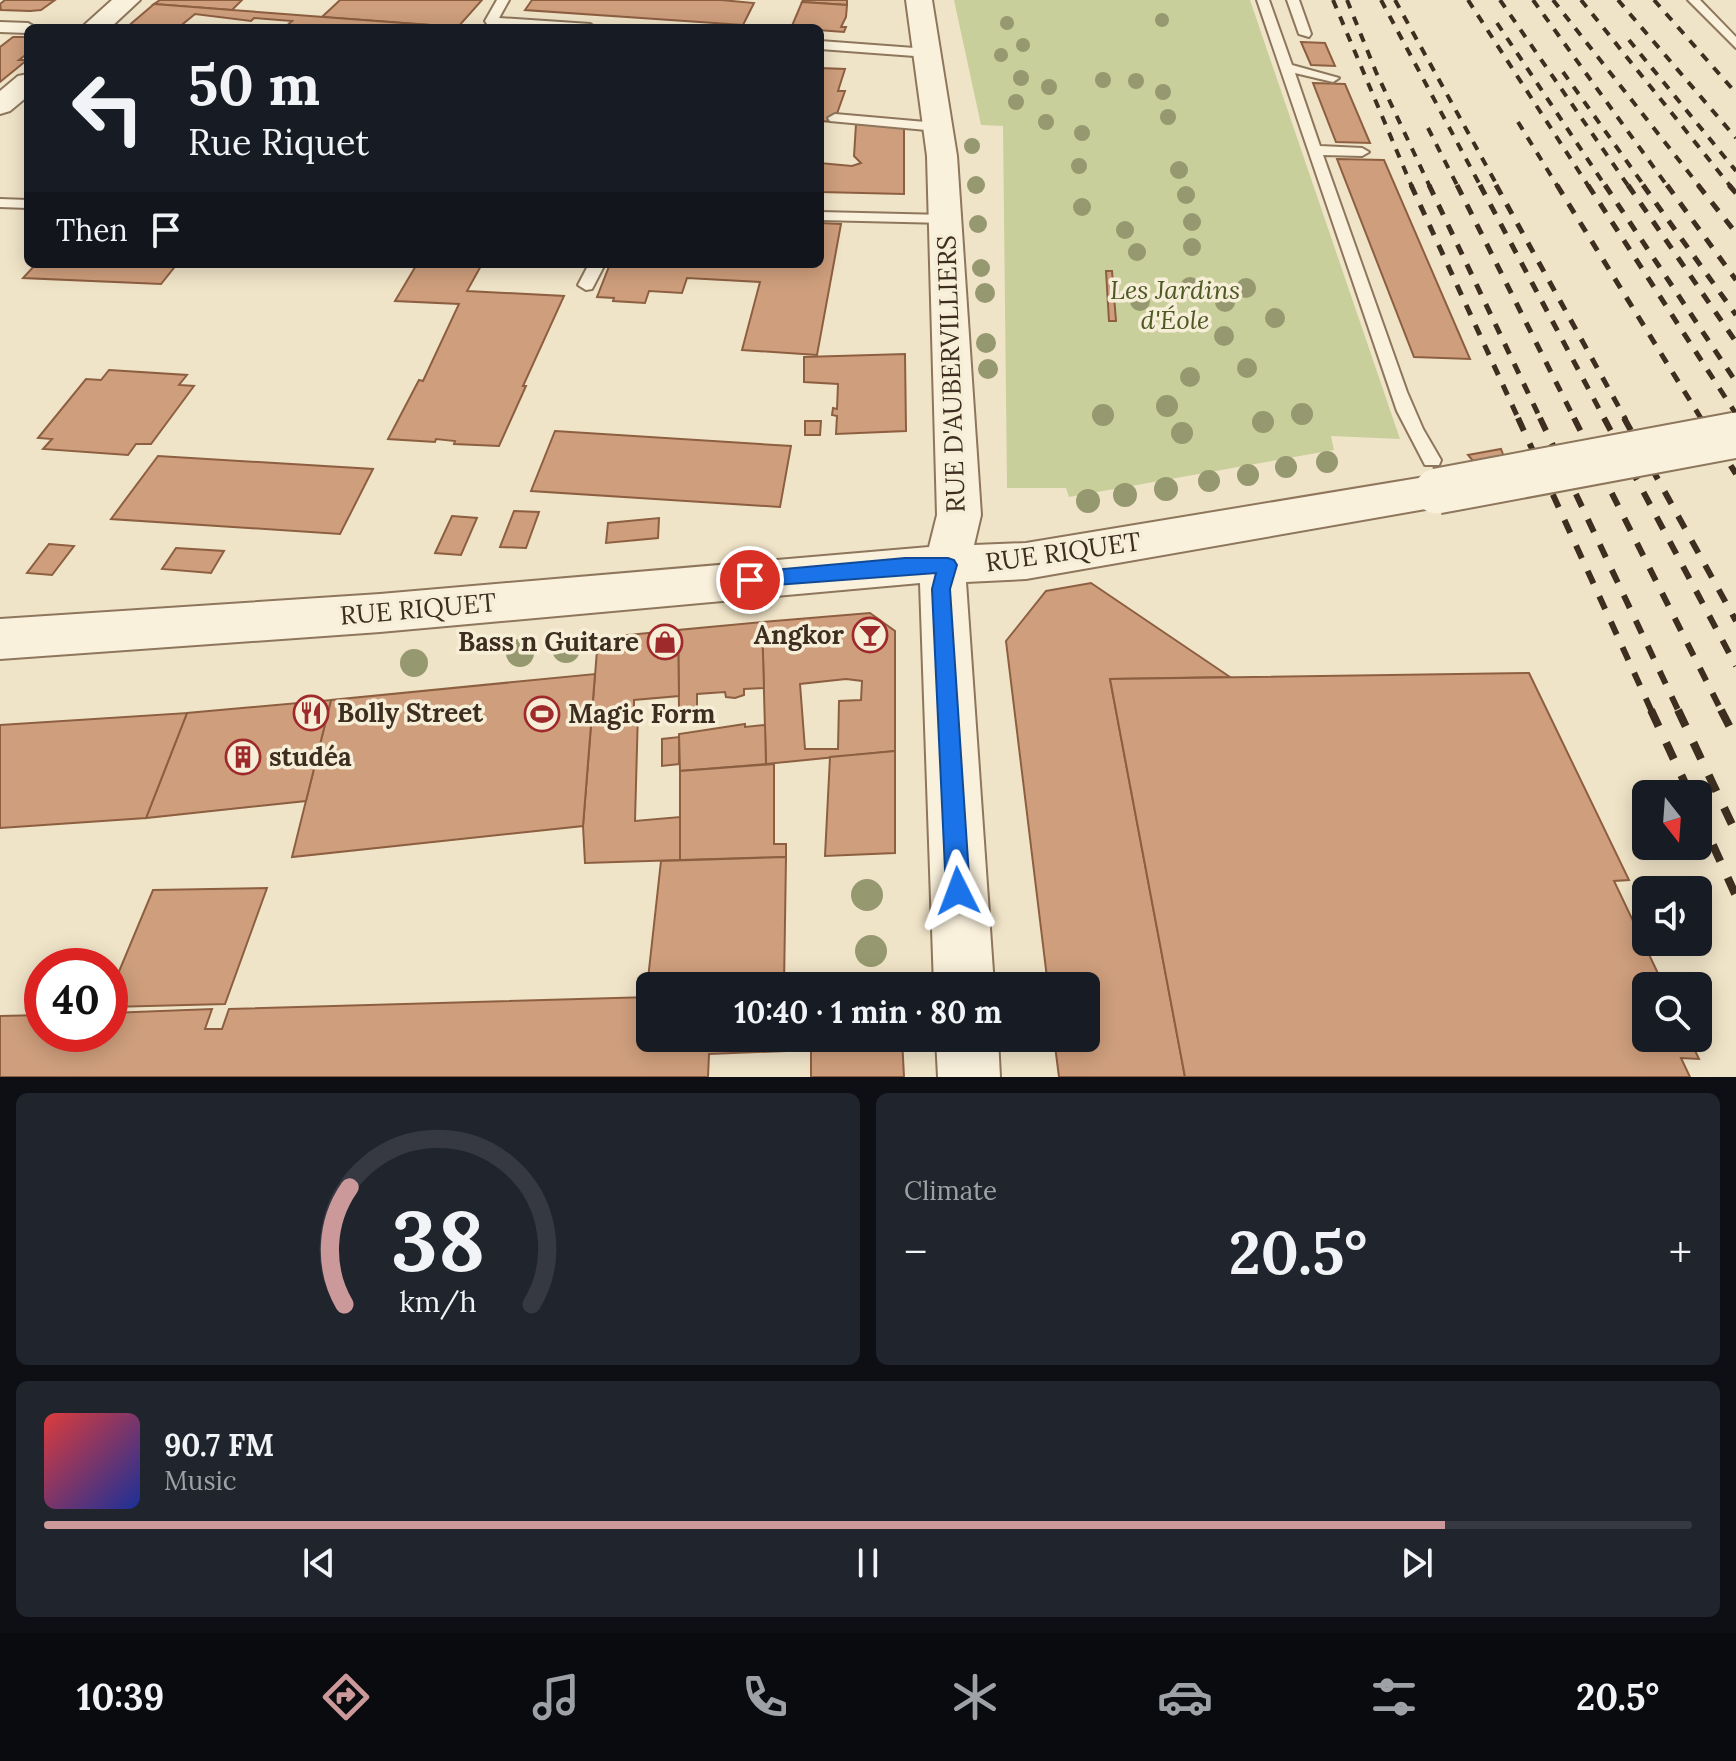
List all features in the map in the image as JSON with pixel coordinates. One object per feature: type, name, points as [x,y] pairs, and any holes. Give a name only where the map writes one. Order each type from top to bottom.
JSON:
[{"type":"street","points":[[99,24],[127,0]]},
{"type":"street","name":"RUE D'AUBERVILLIERS","points":[[919,0],[937,127],[945,219],[959,515],[941,589],[941,601],[963,972]]},
{"type":"street","points":[[0,27],[24,28]]},
{"type":"street","points":[[0,105],[24,85]]},
{"type":"street","name":"RUE RIQUET","points":[[0,639],[380,613],[905,566],[1026,561],[1434,475],[1736,435]]},
{"type":"street","points":[[968,1052],[969,1077]]},
{"type":"lane","points":[[503,0],[491,21],[533,24]]},
{"type":"lane","points":[[1263,0],[1387,357],[1434,475]]},
{"type":"lane","points":[[1293,0],[1305,34]]},
{"type":"lane","points":[[1694,0],[1736,44]]},
{"type":"lane","points":[[824,45],[928,53]]},
{"type":"lane","points":[[1287,68],[1333,78]]},
{"type":"lane","points":[[835,118],[937,127]]},
{"type":"lane","points":[[1313,150],[1362,152]]},
{"type":"lane","points":[[0,203],[24,204]]},
{"type":"lane","points":[[824,216],[945,219]]},
{"type":"lane","points":[[586,285],[595,268]]},
{"type":"green space","name":"Les Jardins d'Éole","points":[[954,0],[1250,0],[1400,439],[1331,436],[1334,450],[1069,497],[1066,488],[1007,488],[1003,126],[981,125]]},
{"type":"building","points":[[5,0],[55,0],[41,10],[30,11],[1,10],[0,4]]},
{"type":"building","points":[[160,0],[242,0],[232,10],[154,4]]},
{"type":"building","points":[[340,0],[482,0],[461,24],[322,17]]},
{"type":"building","points":[[532,0],[721,0],[754,3],[744,24],[525,10]]},
{"type":"building","points":[[847,0],[847,5],[802,2]]},
{"type":"building","points":[[802,2],[847,5],[841,27],[846,27],[844,32],[824,30],[824,24],[793,24]]},
{"type":"building","points":[[154,4],[416,24],[289,24],[292,21],[254,18],[251,21],[195,14],[183,24],[131,24]]},
{"type":"building","points":[[13,37],[24,37],[24,56],[19,60],[24,62],[0,82],[0,47]]},
{"type":"building","points":[[1301,42],[1325,43],[1335,66],[1311,65]]},
{"type":"building","points":[[824,68],[845,69],[838,91],[845,91],[834,122],[824,121]]},
{"type":"building","points":[[1313,83],[1345,84],[1370,143],[1336,142]]},
{"type":"building","points":[[856,124],[904,128],[904,194],[824,192],[824,163],[852,166],[861,163],[854,156]]},
{"type":"building","points":[[1337,159],[1384,160],[1470,359],[1414,357]]},
{"type":"building","points":[[824,223],[841,224],[817,355],[742,350],[760,282],[687,278],[682,293],[649,291],[645,303],[597,297],[608,268],[824,268]]},
{"type":"building","points":[[32,268],[174,268],[161,284],[23,278]]},
{"type":"building","points":[[415,268],[480,268],[467,291],[564,296],[499,446],[454,444],[455,441],[436,439],[435,442],[388,439],[419,380],[423,381],[459,304],[395,301]]},
{"type":"building","points":[[1106,271],[1112,271],[1116,321],[1109,321]]},
{"type":"building","points":[[905,354],[906,431],[836,434],[837,416],[832,415],[833,408],[837,409],[838,384],[804,382],[804,357]]},
{"type":"building","points":[[109,370],[187,375],[179,385],[194,386],[151,444],[136,444],[128,455],[43,449],[52,439],[38,438],[86,379],[101,380]]},
{"type":"building","points":[[805,421],[821,421],[820,435],[805,435]]},
{"type":"building","points":[[555,431],[791,446],[780,507],[531,491]]},
{"type":"building","points":[[1501,449],[1509,470],[1484,474],[1468,455]]},
{"type":"building","points":[[158,456],[373,469],[340,534],[111,519]]},
{"type":"building","points":[[514,511],[539,512],[526,548],[500,547]]},
{"type":"building","points":[[452,516],[477,518],[461,555],[435,553]]},
{"type":"building","points":[[659,518],[658,538],[606,543],[608,523]]},
{"type":"building","points":[[49,544],[74,546],[52,575],[27,573]]},
{"type":"building","points":[[176,548],[224,551],[211,573],[162,569]]},
{"type":"building","points":[[1091,583],[1230,677],[1110,679],[1185,1077],[1059,1077],[1056,1052],[1100,1052],[1100,972],[1046,972],[1006,641],[1046,591]]},
{"type":"building","points":[[870,613],[895,631],[895,751],[766,764],[762,622]],"holes":[[[846,679],[862,681],[861,700],[839,701],[838,749],[805,749],[800,684]]]},
{"type":"building","points":[[762,622],[764,688],[744,689],[744,695],[735,698],[726,697],[725,692],[697,694],[697,707],[679,709],[678,630]]},
{"type":"building","points":[[678,630],[679,696],[634,700],[634,711],[638,711],[635,821],[680,817],[680,860],[585,863],[583,826],[598,638]]},
{"type":"building","points":[[1529,673],[1629,880],[1614,881],[1632,919],[1632,956],[1650,956],[1657,972],[1632,972],[1632,1052],[1696,1052],[1699,1059],[1681,1058],[1690,1077],[1185,1077],[1110,679]]},
{"type":"building","points":[[595,674],[583,826],[292,857],[331,700]]},
{"type":"building","name":"studéa","points":[[331,700],[306,801],[146,818],[187,713]]},
{"type":"building","points":[[187,713],[146,818],[0,828],[0,725]]},
{"type":"building","points":[[745,724],[745,727],[765,725],[766,764],[680,771],[679,734]]},
{"type":"building","points":[[679,737],[679,764],[662,766],[662,739]]},
{"type":"building","points":[[895,751],[895,853],[825,856],[830,757]]},
{"type":"building","points":[[774,764],[774,844],[786,844],[786,857],[680,860],[680,771]]},
{"type":"building","points":[[786,857],[784,972],[649,972],[661,861]]},
{"type":"building","points":[[267,888],[225,1004],[128,1007],[128,950],[153,890]]},
{"type":"building","points":[[636,997],[636,1052],[760,1052],[709,1054],[708,1077],[0,1077],[0,1016],[24,1015],[24,1052],[128,1052],[128,1012],[212,1009],[205,1029],[222,1029],[229,1009]]},
{"type":"building","points":[[811,1052],[903,1052],[904,1077],[811,1077]]},
{"type":"railway","points":[[1333,0],[1412,187]]},
{"type":"railway","points":[[1347,0],[1376,72],[1430,187]]},
{"type":"railway","points":[[1381,0],[1481,187]]},
{"type":"railway","points":[[1395,0],[1498,187]]},
{"type":"railway","points":[[1468,0],[1589,187]]},
{"type":"railway","points":[[1500,0],[1629,187]]},
{"type":"railway","points":[[1533,0],[1668,187]]},
{"type":"railway","points":[[1553,0],[1700,187]]},
{"type":"railway","points":[[1581,0],[1731,187]]},
{"type":"railway","points":[[1618,0],[1736,138]]},
{"type":"railway","points":[[1654,0],[1736,93]]},
{"type":"railway","points":[[1497,23],[1606,187]]},
{"type":"railway","points":[[1629,40],[1736,171]]},
{"type":"railway","points":[[1563,72],[1645,187]]},
{"type":"railway","points":[[1518,122],[1558,187]]},
{"type":"railway","points":[[1428,128],[1458,187]]},
{"type":"railway","points":[[1411,185],[1519,420]]},
{"type":"railway","points":[[1429,185],[1541,420]]},
{"type":"railway","points":[[1457,185],[1575,420]]},
{"type":"railway","points":[[1480,185],[1605,420]]},
{"type":"railway","points":[[1496,185],[1626,420]]},
{"type":"railway","points":[[1557,185],[1702,420]]},
{"type":"railway","points":[[1588,185],[1736,414]]},
{"type":"railway","points":[[1605,185],[1736,382]]},
{"type":"railway","points":[[1628,185],[1736,342]]},
{"type":"railway","points":[[1643,185],[1736,315]]},
{"type":"railway","points":[[1667,185],[1736,280]]},
{"type":"railway","points":[[1698,185],[1736,233]]},
{"type":"railway","points":[[1729,185],[1736,193]]},
{"type":"railway","points":[[1518,418],[1652,712]]},
{"type":"railway","points":[[1540,418],[1679,712]]},
{"type":"railway","points":[[1574,418],[1722,712]]},
{"type":"railway","points":[[1604,418],[1736,666]]},
{"type":"railway","points":[[1624,418],[1736,621]]},
{"type":"railway","points":[[1701,418],[1736,474]]},
{"type":"railway","points":[[1651,710],[1684,780]]},
{"type":"railway","points":[[1678,710],[1736,833]]},
{"type":"railway","points":[[1721,710],[1736,739]]},
{"type":"railway","points":[[1712,843],[1736,896]]},
{"type":"place","name":"Angkor","points":[[870,635]]},
{"type":"place","name":"Bass n Guitare","points":[[665,642]]},
{"type":"place","name":"Bolly Street","points":[[311,713]]},
{"type":"place","name":"Magic Form","points":[[542,714]]},
{"type":"place","name":"studéa","points":[[243,757]]},
{"type":"route","points":[[750,580],[948,565],[941,589],[958,891]]}]
